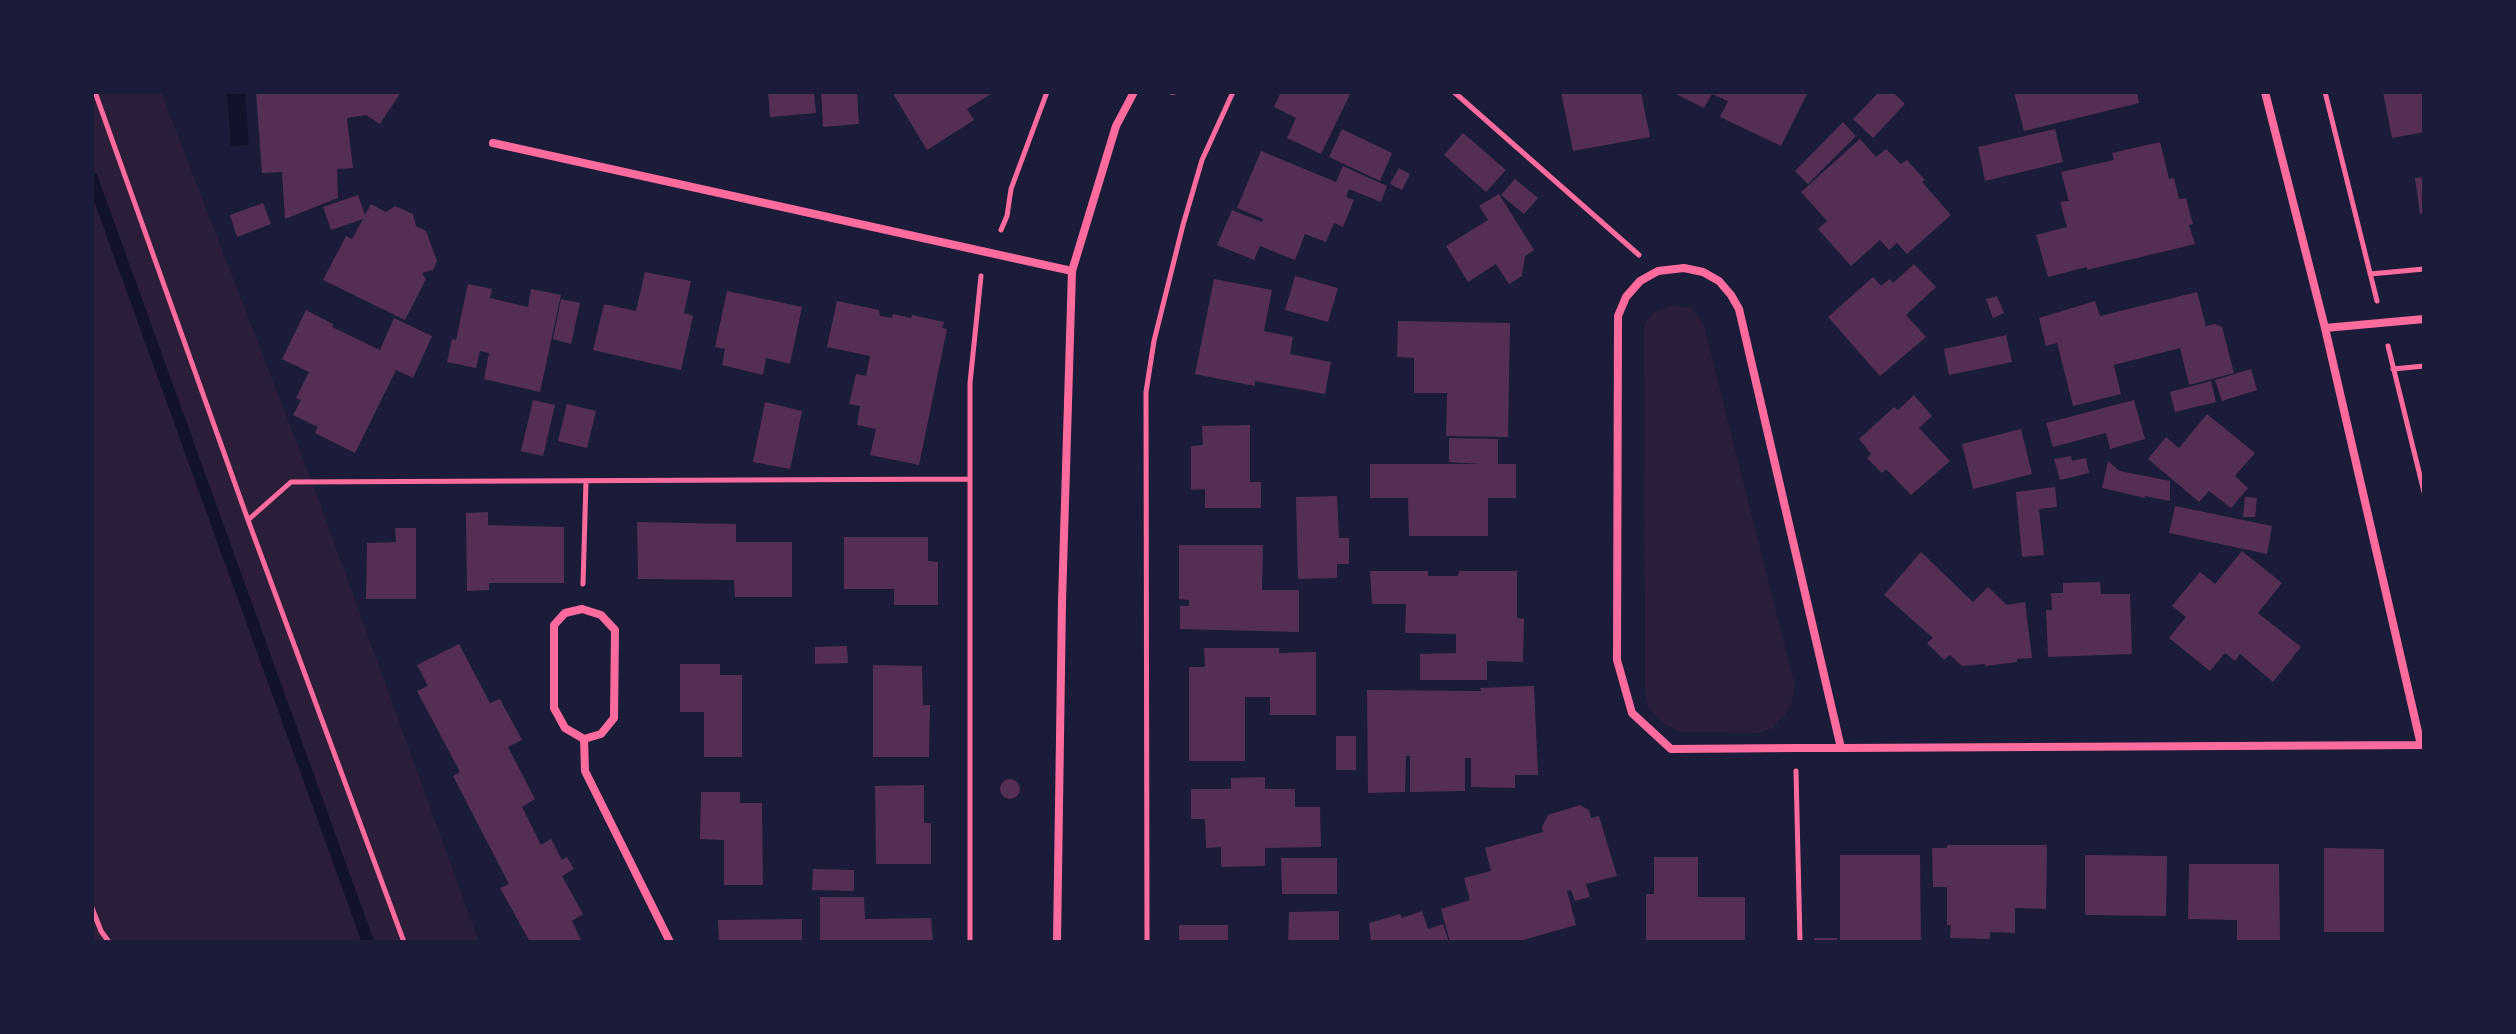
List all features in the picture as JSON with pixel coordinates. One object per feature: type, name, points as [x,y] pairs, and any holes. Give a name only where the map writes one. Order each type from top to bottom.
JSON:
[{"type":"street","points":[[1057,942],[1062,601],[1072,271],[1116,126],[1134,92]]},
{"type":"street","points":[[1841,748],[1739,309],[1719,281],[1703,272],[1684,268],[1658,271],[1640,281],[1626,297],[1618,316],[1617,660],[1632,713],[1671,749],[2423,745],[2325,328],[2265,92]]},
{"type":"street","points":[[493,143],[1072,271]]},
{"type":"street","points":[[2325,328],[2424,319]]},
{"type":"street","points":[[582,609],[601,615],[615,630],[614,718],[601,734],[584,739],[565,728],[554,708],[554,625],[565,613],[582,609]]},
{"type":"street","points":[[584,739],[585,771],[670,942]]},
{"type":"path","points":[[95,92],[248,520],[404,942]]},
{"type":"path","points":[[1007,216],[1011,189],[1047,92]]},
{"type":"path","points":[[1147,942],[1146,392],[1154,341],[1183,225],[1202,160],[1233,92]]},
{"type":"path","points":[[1454,92],[1658,271]]},
{"type":"path","points":[[2325,92],[2370,274],[2424,269]]},
{"type":"path","points":[[970,942],[970,383],[979,279]]},
{"type":"path","points":[[2424,366],[2393,369],[2424,492]]},
{"type":"path","points":[[248,520],[291,482],[970,479]]},
{"type":"path","points":[[582,609],[586,481]]},
{"type":"path","points":[[1796,748],[1800,942]]},
{"type":"path","points":[[92,908],[109,942]]},
{"type":"shaded area","points":[[92,92],[161,92],[315,490],[479,942],[92,942]]},
{"type":"shaded area","points":[[227,92],[245,92],[249,145],[231,146]]},
{"type":"shaded area","points":[[1671,306],[1692,308],[1703,323],[1795,686],[1792,702],[1784,716],[1773,728],[1758,733],[1679,732],[1662,722],[1649,708],[1645,691],[1644,325],[1654,312]]},
{"type":"building","points":[[256,92],[401,92],[380,124],[366,115],[347,118],[353,168],[337,169],[338,198],[285,219],[282,172],[262,173]]},
{"type":"building","points":[[768,92],[814,92],[816,113],[770,117]]},
{"type":"building","points":[[821,92],[857,92],[859,124],[823,127]]},
{"type":"building","points":[[892,92],[994,92],[967,109],[974,120],[927,150]]},
{"type":"building","points":[[1281,92],[1351,92],[1321,154],[1287,138],[1296,118],[1274,107]]},
{"type":"building","points":[[1561,92],[1641,92],[1650,137],[1573,151]]},
{"type":"building","points":[[1672,92],[1808,92],[1781,146],[1720,117],[1728,101],[1712,94],[1704,108]]},
{"type":"building","points":[[1879,92],[1893,92],[1905,104],[1873,138],[1853,119]]},
{"type":"building","points":[[2014,92],[2137,92],[2139,103],[2024,131]]},
{"type":"building","points":[[2383,92],[2424,92],[2424,132],[2392,138]]},
{"type":"building","points":[[1843,122],[1856,136],[1808,184],[1795,171]]},
{"type":"building","points":[[1342,129],[1392,153],[1380,181],[1329,157]]},
{"type":"building","points":[[2055,129],[2063,162],[1985,181],[1978,147]]},
{"type":"building","points":[[1463,133],[1506,170],[1486,192],[1444,155]]},
{"type":"building","points":[[1860,139],[1876,157],[1886,149],[1901,164],[1907,160],[1951,215],[1907,254],[1897,243],[1889,250],[1880,240],[1851,266],[1818,229],[1827,221],[1801,192]]},
{"type":"building","points":[[2160,142],[2169,179],[2174,178],[2179,199],[2186,198],[2195,244],[2048,277],[2036,235],[2067,227],[2060,202],[2069,201],[2061,172],[2114,160],[2112,153]]},
{"type":"building","points":[[1261,151],[1336,182],[1343,166],[1387,186],[1381,202],[1349,189],[1346,197],[1354,200],[1343,227],[1334,223],[1326,242],[1305,234],[1295,260],[1260,246],[1254,260],[1217,245],[1232,210],[1262,222],[1263,219],[1237,208]]},
{"type":"building","points":[[1399,168],[1410,174],[1402,190],[1390,184]]},
{"type":"building","points":[[2424,177],[2424,213],[2420,214],[2415,178]]},
{"type":"building","points":[[1515,179],[1538,198],[1524,214],[1501,195]]},
{"type":"building","points":[[1499,194],[1534,250],[1525,256],[1522,276],[1509,284],[1496,264],[1468,282],[1446,246],[1488,220],[1479,206]]},
{"type":"building","points":[[358,195],[365,215],[371,204],[386,212],[395,206],[413,214],[416,226],[426,231],[437,261],[433,270],[422,273],[426,279],[405,320],[323,280],[346,236],[352,239],[363,219],[331,230],[323,207]]},
{"type":"building","points":[[263,203],[271,224],[237,237],[230,215]]},
{"type":"building","points":[[1914,264],[1936,287],[1906,315],[1926,337],[1880,376],[1828,317],[1873,277],[1881,286],[1890,279],[1893,283]]},
{"type":"building","points":[[645,272],[691,281],[684,313],[693,316],[681,370],[593,350],[604,304],[636,311]]},
{"type":"building","points":[[1295,276],[1338,288],[1328,322],[1285,310]]},
{"type":"building","points":[[1214,279],[1272,290],[1264,331],[1293,337],[1290,354],[1331,362],[1325,394],[1255,381],[1255,386],[1195,374]]},
{"type":"building","points":[[468,284],[492,289],[490,298],[528,307],[531,289],[561,295],[540,392],[484,379],[489,353],[480,351],[476,368],[447,362],[452,339],[456,340]]},
{"type":"building","points":[[727,291],[802,307],[790,364],[766,358],[763,375],[722,365],[725,349],[715,347]]},
{"type":"building","points":[[2197,292],[2206,326],[2215,324],[2222,327],[2234,373],[2189,385],[2180,348],[2114,365],[2121,394],[2073,406],[2057,343],[2046,346],[2039,318],[2095,301],[2100,316]]},
{"type":"building","points":[[1997,296],[2004,313],[1993,318],[1986,299]]},
{"type":"building","points":[[561,299],[580,303],[571,344],[553,339]]},
{"type":"building","points":[[837,301],[879,310],[880,316],[892,318],[893,314],[911,318],[912,315],[944,322],[942,328],[947,329],[919,465],[870,455],[876,429],[857,425],[860,406],[849,404],[856,374],[866,376],[870,356],[827,347]]},
{"type":"building","points":[[306,310],[333,324],[332,327],[380,350],[394,318],[432,336],[413,378],[396,370],[355,453],[315,433],[318,427],[293,415],[301,400],[296,398],[309,372],[282,359]]},
{"type":"building","points":[[1398,321],[1510,323],[1508,437],[1446,436],[1447,393],[1414,393],[1414,358],[1397,357]]},
{"type":"building","points":[[2006,335],[2012,362],[1949,375],[1944,349]]},
{"type":"building","points":[[2251,369],[2257,390],[2222,401],[2215,380]]},
{"type":"building","points":[[2211,381],[2216,402],[2175,412],[2170,392]]},
{"type":"building","points":[[1914,395],[1932,416],[1919,428],[1950,461],[1911,495],[1886,469],[1882,473],[1867,458],[1871,454],[1859,439],[1894,407],[1898,410]]},
{"type":"building","points":[[533,400],[555,405],[543,456],[521,451]]},
{"type":"building","points":[[2134,400],[2145,439],[2110,449],[2106,433],[2053,447],[2046,423]]},
{"type":"building","points":[[765,402],[802,411],[790,469],[753,462]]},
{"type":"building","points":[[567,404],[596,411],[587,448],[558,441]]},
{"type":"building","points":[[2207,414],[2255,453],[2235,476],[2248,488],[2231,508],[2209,491],[2199,502],[2148,459],[2166,437],[2179,448]]},
{"type":"building","points":[[1250,425],[1250,482],[1261,482],[1261,508],[1205,508],[1205,489],[1191,490],[1191,446],[1203,445],[1202,426]]},
{"type":"building","points":[[2021,429],[2032,474],[1973,489],[1962,444]]},
{"type":"building","points":[[1449,438],[1498,439],[1498,464],[1516,464],[1516,498],[1488,498],[1488,536],[1409,536],[1408,498],[1370,498],[1370,464],[1480,464],[1449,462]]},
{"type":"building","points":[[2071,456],[2072,461],[2086,458],[2089,473],[2060,480],[2054,459]]},
{"type":"building","points":[[2108,461],[2120,471],[2170,481],[2170,501],[2102,488]]},
{"type":"building","points":[[2055,487],[2057,507],[2039,509],[2044,555],[2022,557],[2016,492]]},
{"type":"building","points":[[1337,496],[1339,538],[1349,538],[1349,564],[1337,564],[1337,578],[1298,579],[1296,497]]},
{"type":"building","points":[[2245,497],[2257,498],[2255,517],[2243,517]]},
{"type":"building","points":[[2175,506],[2272,526],[2267,554],[2169,533]]},
{"type":"building","points":[[488,512],[488,525],[564,527],[564,583],[489,583],[489,590],[467,591],[466,513]]},
{"type":"building","points":[[637,522],[736,524],[736,542],[792,542],[792,597],[735,597],[734,580],[638,579]]},
{"type":"building","points":[[395,528],[416,528],[416,599],[366,599],[367,543],[396,542]]},
{"type":"building","points":[[844,537],[928,537],[928,561],[938,562],[938,605],[894,605],[894,589],[844,589]]},
{"type":"building","points":[[1179,545],[1263,545],[1262,590],[1299,590],[1299,632],[1180,629],[1180,606],[1189,606],[1189,600],[1179,599]]},
{"type":"building","points":[[2242,551],[2282,583],[2258,613],[2301,647],[2273,682],[2240,654],[2235,661],[2225,653],[2210,671],[2169,638],[2186,617],[2172,606],[2200,572],[2215,584]]},
{"type":"building","points":[[1921,552],[1973,602],[1988,587],[2007,605],[2025,602],[2032,658],[1985,666],[1962,666],[1950,655],[1944,660],[1927,643],[1933,638],[1884,595]]},
{"type":"building","points":[[1370,571],[1428,571],[1428,576],[1458,576],[1459,571],[1517,571],[1517,618],[1524,619],[1523,662],[1487,661],[1487,680],[1420,680],[1420,654],[1456,653],[1456,634],[1405,633],[1406,604],[1372,604]]},
{"type":"building","points":[[2100,582],[2101,594],[2130,594],[2132,654],[2048,657],[2046,610],[2052,610],[2051,593],[2063,593],[2063,583]]},
{"type":"building","points":[[459,644],[490,703],[500,699],[522,740],[508,747],[535,799],[522,807],[541,845],[551,839],[562,860],[567,857],[574,869],[562,876],[583,914],[572,921],[582,942],[530,942],[500,888],[509,884],[453,776],[460,772],[417,691],[428,686],[417,665]]},
{"type":"building","points":[[847,646],[848,663],[815,664],[815,647]]},
{"type":"building","points":[[1204,648],[1279,648],[1279,653],[1316,652],[1316,715],[1270,715],[1270,697],[1245,697],[1245,761],[1189,761],[1189,667],[1205,667]]},
{"type":"building","points":[[680,664],[720,664],[720,675],[742,675],[742,757],[704,757],[704,712],[680,712]]},
{"type":"building","points":[[873,665],[922,666],[923,705],[930,705],[929,757],[873,757]]},
{"type":"building","points":[[1534,686],[1538,775],[1515,775],[1515,788],[1471,787],[1471,758],[1465,758],[1465,791],[1410,792],[1410,756],[1406,756],[1405,792],[1368,793],[1367,690],[1481,691],[1480,688]]},
{"type":"building","points":[[1336,736],[1356,736],[1356,770],[1336,770]]},
{"type":"building","points":[[1265,777],[1265,789],[1295,789],[1295,807],[1320,807],[1321,847],[1265,848],[1265,866],[1221,867],[1221,847],[1206,848],[1205,819],[1191,819],[1191,789],[1231,789],[1231,778]]},
{"type":"building","points":[[1010,779],[1017,782],[1020,789],[1017,796],[1010,799],[1003,796],[1000,789],[1003,782]]},
{"type":"building","points":[[924,785],[924,823],[931,823],[931,864],[876,864],[875,786]]},
{"type":"building","points":[[701,792],[740,792],[740,803],[762,803],[763,885],[724,885],[724,840],[700,839]]},
{"type":"building","points":[[1580,805],[1589,810],[1591,818],[1599,816],[1617,876],[1586,884],[1590,897],[1575,901],[1571,890],[1567,891],[1576,925],[1516,942],[1450,942],[1441,909],[1470,900],[1464,878],[1491,871],[1485,848],[1543,832],[1548,815]]},
{"type":"building","points":[[1947,845],[2047,845],[2046,909],[2015,908],[2015,933],[1990,932],[1990,939],[1950,938],[1947,887],[1933,887],[1932,848],[1947,848]]},
{"type":"building","points":[[2324,848],[2384,849],[2384,932],[2324,932]]},
{"type":"building","points":[[1840,855],[1920,855],[1921,942],[1840,942]]},
{"type":"building","points":[[2085,855],[2167,856],[2166,916],[2085,915]]},
{"type":"building","points":[[1654,857],[1698,857],[1698,897],[1745,897],[1745,942],[1646,942],[1646,894],[1654,894]]},
{"type":"building","points":[[1281,858],[1337,858],[1337,894],[1282,894]]},
{"type":"building","points":[[2189,864],[2279,864],[2280,941],[2237,941],[2237,920],[2188,919]]},
{"type":"building","points":[[813,869],[854,870],[854,891],[812,890]]},
{"type":"building","points":[[820,897],[864,897],[865,919],[931,918],[933,942],[820,942]]},
{"type":"building","points":[[1339,911],[1339,942],[1288,942],[1289,912]]},
{"type":"building","points":[[1422,911],[1428,929],[1443,924],[1449,942],[1371,942],[1369,923],[1400,914],[1402,918]]},
{"type":"building","points":[[802,919],[802,942],[719,942],[718,920]]},
{"type":"building","points":[[1179,925],[1228,925],[1228,942],[1179,942]]},
{"type":"building","points":[[1814,938],[1837,938],[1837,942],[1814,942]]},
{"type":"waterway","points":[[92,178],[368,942]]}]
